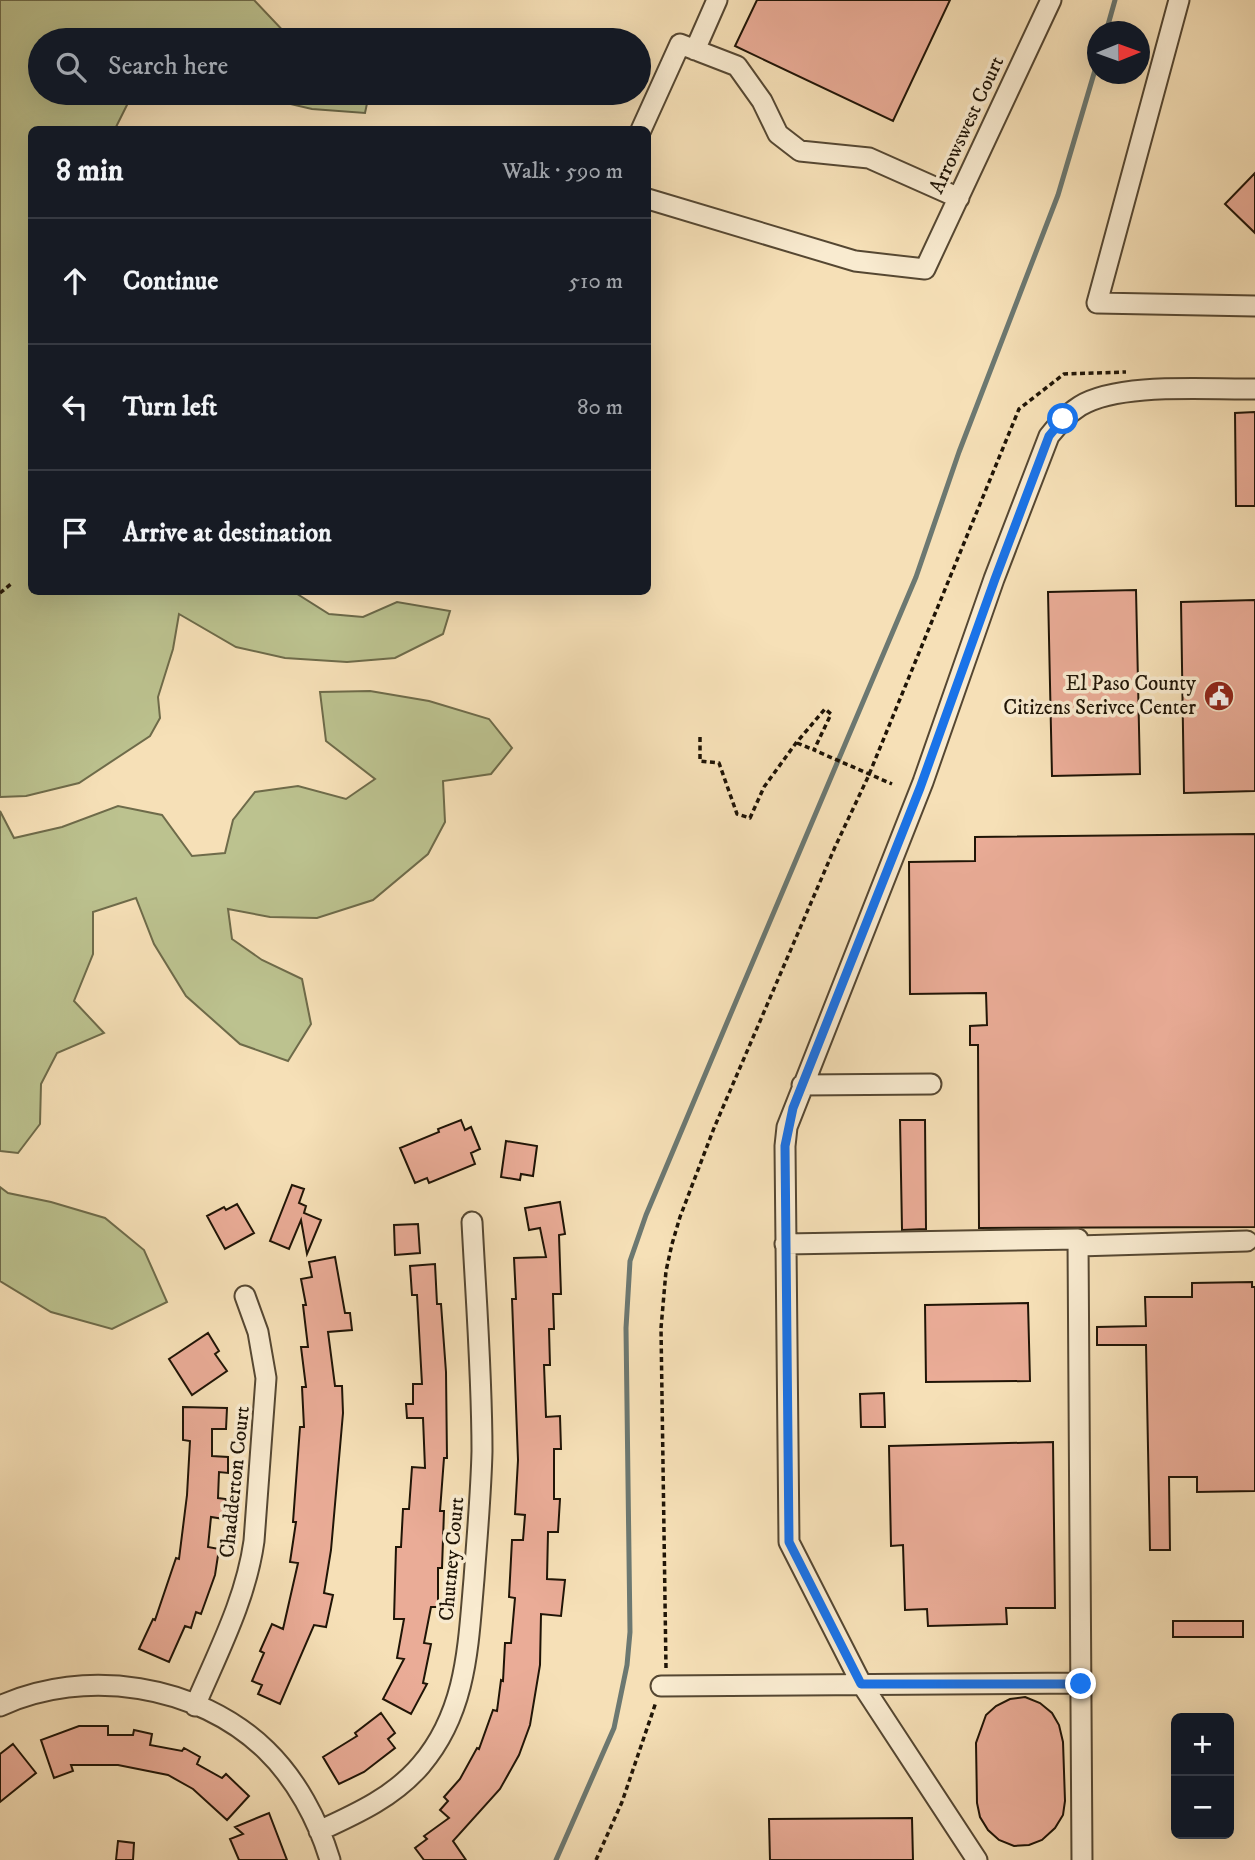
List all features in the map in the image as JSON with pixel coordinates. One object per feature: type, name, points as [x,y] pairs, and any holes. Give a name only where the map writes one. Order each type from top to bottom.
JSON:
[{"type":"street","points":[[695,50],[718,0]]},
{"type":"street","name":"Arrowswest Court","points":[[651,200],[855,261],[925,269],[1051,0]]},
{"type":"street","points":[[1179,0],[1097,303],[1255,306]]},
{"type":"street","points":[[643,126],[680,44],[737,66],[762,101],[778,134],[800,150],[869,158],[959,198]]},
{"type":"street","points":[[977,1860],[861,1684],[789,1542],[785,1244],[787,1127],[920,788],[1049,436],[1077,407],[1109,394],[1255,389]]},
{"type":"street","points":[[802,1085],[931,1084]]},
{"type":"street","name":"Chutney Court","points":[[319,1830],[368,1808],[402,1785],[421,1765],[446,1727],[463,1681],[481,1484],[481,1421],[472,1222]]},
{"type":"street","points":[[785,1244],[1078,1239],[1082,1860]]},
{"type":"street","points":[[1078,1246],[1247,1241]]},
{"type":"street","name":"Chadderton Court","points":[[195,1706],[237,1610],[251,1562],[254,1541],[266,1378],[258,1332],[246,1296]]},
{"type":"street","points":[[0,1706],[41,1692],[92,1684],[144,1689],[221,1718],[266,1750],[298,1789],[319,1830],[330,1860]]},
{"type":"street","points":[[661,1686],[1081,1684]]},
{"type":"path","points":[[0,593],[10,584]]},
{"type":"path","points":[[700,737],[701,761],[719,763],[737,814],[750,818],[764,787],[825,709],[831,714],[814,750]]},
{"type":"path","points":[[796,743],[892,784]]},
{"type":"green space","points":[[0,0],[254,0],[280,28],[28,28],[28,105],[127,105],[116,126],[28,126],[28,595],[299,595],[329,614],[363,617],[397,602],[450,611],[443,634],[395,658],[347,662],[285,658],[236,647],[179,614],[173,649],[158,697],[160,718],[150,736],[79,783],[26,796],[0,797]]},
{"type":"green space","points":[[295,105],[367,105],[365,113]]},
{"type":"green space","points":[[370,691],[429,701],[489,719],[512,748],[491,774],[443,781],[445,822],[428,854],[373,900],[317,918],[270,917],[228,909],[232,939],[262,960],[302,979],[311,1024],[288,1061],[240,1044],[186,996],[154,944],[136,898],[93,912],[93,954],[74,1001],[104,1033],[57,1053],[41,1084],[40,1124],[18,1153],[0,1151],[0,811],[14,838],[62,827],[118,806],[162,815],[192,856],[225,853],[233,820],[255,792],[298,786],[346,799],[375,779],[326,741],[320,692]]},
{"type":"green space","points":[[0,1187],[8,1193],[105,1218],[144,1250],[167,1302],[112,1329],[51,1312],[0,1281]]},
{"type":"building","points":[[757,0],[950,0],[893,121],[735,46]]},
{"type":"building","points":[[1255,173],[1255,233],[1225,204]]},
{"type":"building","points":[[1255,412],[1255,506],[1236,506],[1235,413]]},
{"type":"building","points":[[1136,590],[1140,774],[1052,776],[1048,592]]},
{"type":"building","name":"El Paso County Citizens Serivce Center","points":[[1255,600],[1255,791],[1184,793],[1181,602]]},
{"type":"building","points":[[1255,834],[1255,1227],[979,1228],[978,1045],[970,1045],[970,1026],[987,1025],[986,993],[910,994],[909,862],[975,861],[975,837]]},
{"type":"building","points":[[461,1120],[465,1130],[471,1127],[480,1149],[471,1153],[475,1164],[429,1183],[427,1178],[415,1183],[400,1148]]},
{"type":"building","points":[[900,1120],[925,1120],[926,1229],[902,1230]]},
{"type":"building","points":[[506,1141],[537,1146],[533,1176],[521,1174],[520,1180],[501,1177]]},
{"type":"building","points":[[292,1185],[304,1189],[299,1203],[306,1206],[304,1213],[321,1220],[307,1254],[301,1220],[289,1249],[270,1241]]},
{"type":"building","points":[[560,1202],[565,1234],[559,1235],[561,1294],[553,1294],[554,1329],[549,1329],[550,1365],[544,1365],[546,1417],[560,1416],[561,1449],[554,1449],[554,1499],[560,1499],[558,1532],[548,1532],[547,1579],[565,1580],[561,1616],[541,1614],[540,1665],[530,1725],[519,1755],[500,1789],[453,1841],[466,1860],[424,1860],[415,1848],[427,1839],[424,1836],[449,1818],[440,1810],[448,1801],[444,1797],[460,1779],[477,1748],[479,1749],[493,1710],[497,1711],[501,1680],[503,1681],[505,1643],[511,1643],[515,1598],[509,1597],[512,1540],[523,1540],[525,1515],[515,1514],[518,1460],[512,1299],[516,1299],[514,1258],[546,1257],[540,1228],[529,1230],[525,1208]]},
{"type":"building","points":[[237,1204],[254,1233],[225,1249],[207,1216]]},
{"type":"building","points":[[418,1224],[420,1253],[395,1255],[394,1225]]},
{"type":"building","points":[[335,1257],[345,1313],[350,1313],[352,1330],[328,1332],[335,1386],[342,1386],[343,1413],[331,1550],[324,1593],[333,1595],[326,1627],[314,1625],[280,1704],[258,1694],[262,1685],[252,1681],[264,1653],[260,1651],[272,1624],[283,1629],[298,1563],[290,1562],[296,1522],[293,1522],[300,1427],[304,1427],[302,1387],[306,1387],[301,1347],[308,1347],[303,1305],[306,1305],[301,1279],[312,1277],[309,1262]]},
{"type":"building","points":[[435,1264],[446,1372],[447,1458],[444,1458],[440,1511],[444,1511],[442,1568],[438,1568],[438,1607],[431,1607],[424,1643],[431,1644],[423,1683],[427,1684],[411,1714],[383,1699],[404,1659],[397,1658],[404,1619],[394,1619],[396,1547],[401,1547],[403,1509],[409,1509],[412,1467],[425,1468],[423,1418],[407,1418],[406,1404],[413,1404],[413,1384],[422,1384],[417,1295],[412,1295],[410,1266]]},
{"type":"building","points":[[1252,1282],[1252,1287],[1255,1287],[1255,1491],[1197,1492],[1197,1477],[1169,1477],[1170,1550],[1150,1550],[1146,1345],[1097,1345],[1097,1327],[1146,1326],[1145,1297],[1192,1297],[1192,1283]]},
{"type":"building","points":[[1028,1303],[1030,1381],[926,1382],[925,1305]]},
{"type":"building","points":[[208,1333],[219,1351],[215,1354],[227,1371],[192,1395],[169,1359]]},
{"type":"building","points":[[884,1393],[885,1427],[861,1427],[860,1394]]},
{"type":"building","points":[[183,1407],[227,1408],[226,1429],[212,1429],[212,1456],[228,1457],[228,1473],[219,1472],[218,1498],[226,1499],[224,1519],[211,1517],[208,1547],[219,1549],[215,1575],[201,1614],[196,1612],[191,1628],[185,1626],[169,1662],[139,1649],[153,1619],[155,1620],[176,1558],[179,1559],[190,1441],[183,1440]]},
{"type":"building","points":[[1053,1442],[1055,1608],[1006,1608],[1007,1624],[928,1626],[927,1609],[905,1610],[903,1545],[891,1546],[889,1446]]},
{"type":"building","points":[[1173,1621],[1243,1621],[1243,1637],[1173,1637]]},
{"type":"building","points":[[1025,1697],[1040,1703],[1052,1713],[1059,1725],[1063,1742],[1065,1801],[1063,1815],[1055,1828],[1042,1840],[1029,1845],[1014,1846],[999,1840],[988,1830],[980,1817],[977,1803],[976,1743],[986,1715],[1010,1699]]},
{"type":"building","points":[[381,1713],[395,1733],[388,1739],[395,1748],[364,1772],[339,1784],[323,1757],[357,1736],[355,1733]]},
{"type":"building","points":[[79,1726],[108,1726],[108,1735],[133,1735],[134,1730],[152,1734],[150,1745],[182,1751],[184,1748],[200,1757],[197,1764],[222,1778],[226,1774],[249,1796],[227,1820],[193,1789],[168,1775],[118,1765],[71,1765],[73,1771],[54,1778],[41,1740]]},
{"type":"building","points":[[13,1744],[36,1773],[0,1802],[0,1754]]},
{"type":"building","points":[[269,1813],[287,1860],[239,1860],[230,1839],[243,1834],[235,1827]]},
{"type":"building","points":[[912,1818],[913,1860],[770,1860],[769,1819]]},
{"type":"building","points":[[118,1841],[134,1843],[133,1860],[116,1860]]},
{"type":"waterway","points":[[1109,21],[1115,0]]},
{"type":"waterway","points":[[556,1860],[614,1728],[627,1665],[630,1632],[626,1328],[630,1261],[646,1215],[916,577],[959,452],[1058,195],[1091,84]]},
{"type":"place","name":"El Paso County Citizens Serivce Center","points":[[1219,696]]},
{"type":"route","points":[[1063,419],[1049,436],[920,788],[793,1108],[785,1146],[785,1279],[789,1542],[861,1684],[1081,1684]]}]
